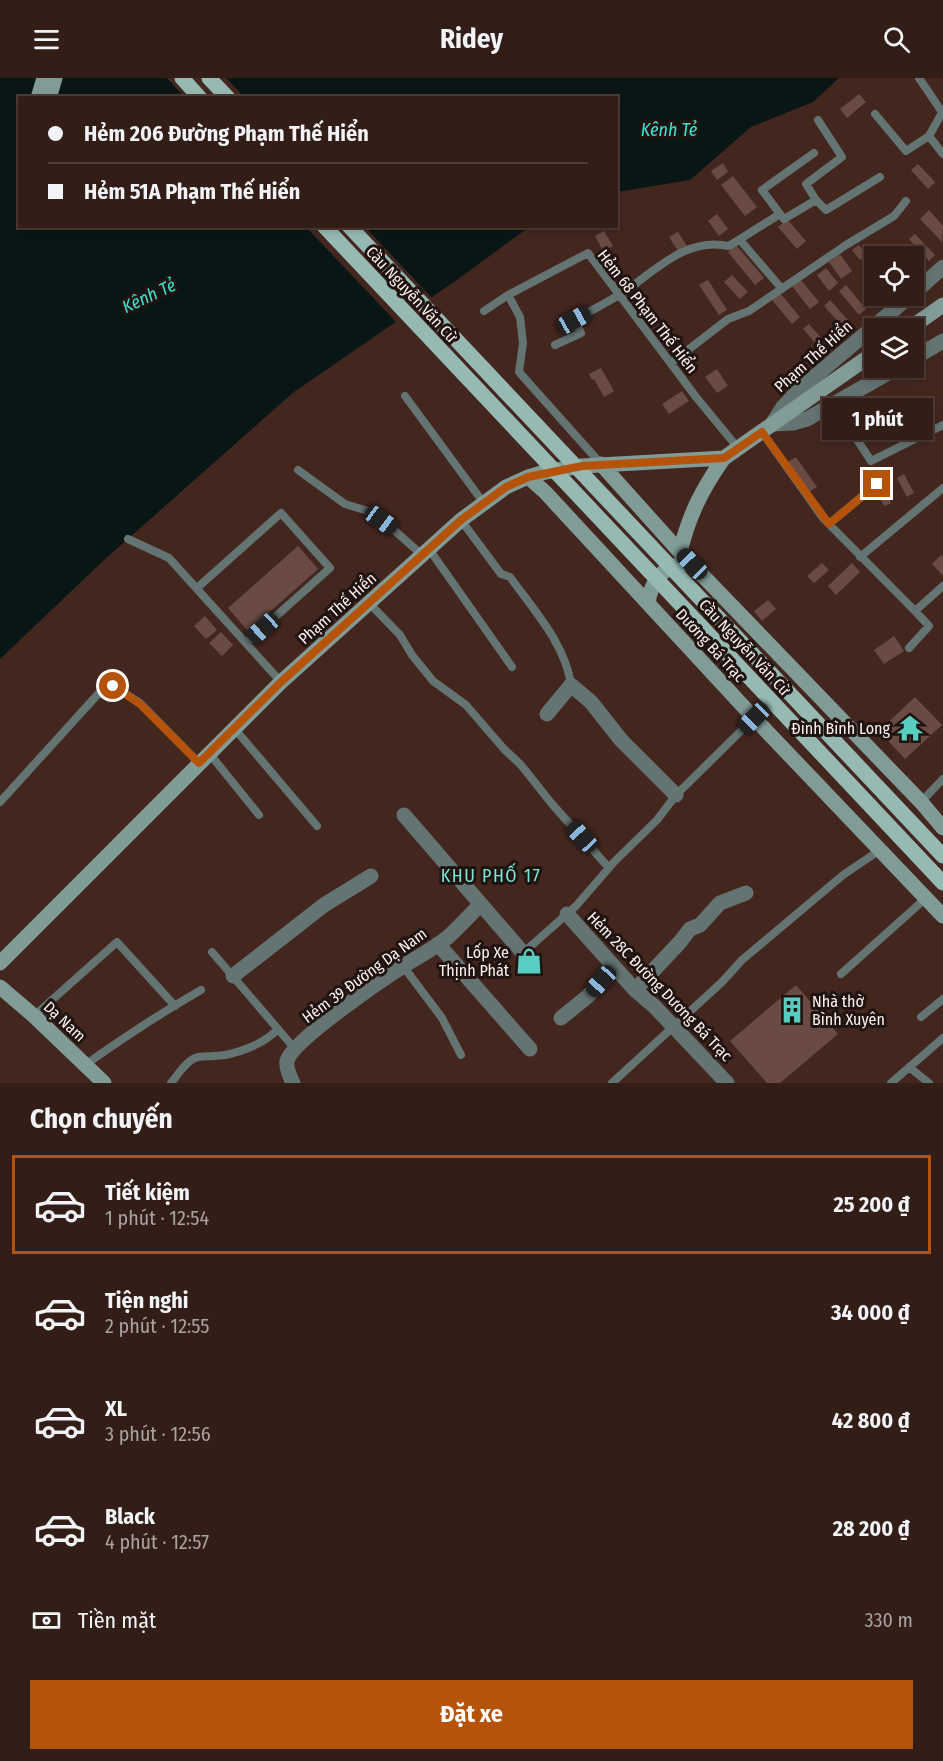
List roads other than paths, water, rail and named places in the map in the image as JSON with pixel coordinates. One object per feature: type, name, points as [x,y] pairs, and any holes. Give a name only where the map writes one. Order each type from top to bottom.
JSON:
[{"type":"main road","points":[[39,96],[44,78]]},
{"type":"main road","points":[[50,96],[55,78]]},
{"type":"main road","points":[[182,78],[197,96]]},
{"type":"main road","points":[[209,78],[226,96]]},
{"type":"main road","name":"Cầu Nguyễn Văn Cừ","points":[[326,228],[943,883]]},
{"type":"main road","name":"Cầu Nguyễn Văn Cừ","points":[[351,228],[943,856]]},
{"type":"main road","points":[[924,318],[939,308]]},
{"type":"main road","name":"Phạm Thế Hiển","points":[[0,963],[281,682],[483,502],[506,487],[528,477],[563,468],[724,458],[864,360]]},
{"type":"main road","points":[[680,552],[687,523],[695,505],[708,480],[724,458]]},
{"type":"main road","points":[[601,464],[680,552],[921,802],[943,828]]},
{"type":"main road","name":"Dương Bá Trạc","points":[[528,477],[545,492],[754,718],[943,916]]},
{"type":"main road","points":[[648,603],[654,581],[663,572],[675,565],[692,564]]},
{"type":"main road","name":"Dạ Nam","points":[[0,987],[104,1083]]},
{"type":"street","name":"Phạm Thế Hiển","points":[[924,284],[943,267]]},
{"type":"street","name":"Phạm Thế Hiển","points":[[767,428],[783,406],[800,389],[898,306]]},
{"type":"street","points":[[924,352],[943,341]]},
{"type":"street","name":"Phạm Thế Hiển","points":[[767,428],[807,419],[880,378]]},
{"type":"street","points":[[547,714],[571,685],[591,702],[621,740],[676,795]]},
{"type":"street","points":[[404,814],[523,952]]},
{"type":"street","points":[[233,976],[324,905],[371,876]]},
{"type":"street","points":[[635,990],[690,929],[700,925],[720,903],[746,893]]},
{"type":"street","name":"Hẻm 39 Đường Dạ Nam","points":[[295,1048],[403,966],[447,938],[481,904]]},
{"type":"street","name":"Hẻm 28C Đường Dương Bá Trạc","points":[[567,914],[635,990],[727,1083]]},
{"type":"street","points":[[438,944],[530,1049]]},
{"type":"street","points":[[561,1018],[588,996],[614,967]]},
{"type":"street","points":[[293,1083],[288,1071],[287,1060],[295,1048]]},
{"type":"lane","points":[[875,114],[906,151],[930,136],[942,112],[919,78]]},
{"type":"lane","points":[[818,120],[842,157],[806,184],[816,200],[826,210],[880,177]]},
{"type":"lane","points":[[930,136],[943,154]]},
{"type":"lane","points":[[814,153],[762,190],[784,219],[816,200]]},
{"type":"lane","points":[[671,363],[728,319],[749,311],[846,245],[894,216],[906,201]]},
{"type":"lane","points":[[555,345],[581,333],[574,320],[620,295],[671,257],[714,243],[729,246],[780,214]]},
{"type":"lane","points":[[740,240],[782,289]]},
{"type":"lane","name":"Hẻm 68 Phạm Thế Hiển","points":[[484,311],[508,295],[588,253],[738,448]]},
{"type":"lane","points":[[508,295],[520,317],[523,343],[519,372],[601,464]]},
{"type":"lane","points":[[405,396],[483,502]]},
{"type":"lane","points":[[834,404],[871,461],[943,425]]},
{"type":"lane","points":[[767,428],[829,524],[929,626],[909,648]]},
{"type":"lane","points":[[298,470],[345,504],[368,511],[426,552],[448,574],[512,667]]},
{"type":"lane","points":[[829,524],[877,484]]},
{"type":"lane","points":[[860,556],[943,489]]},
{"type":"lane","points":[[197,588],[281,513],[330,568],[246,643]]},
{"type":"lane","points":[[461,520],[501,574],[510,577],[541,619],[566,662],[571,685]]},
{"type":"lane","points":[[128,539],[169,558],[281,682]]},
{"type":"lane","points":[[915,611],[943,586]]},
{"type":"lane","points":[[369,603],[400,635],[412,656],[433,681],[466,705],[609,868]]},
{"type":"lane","points":[[0,802],[99,693],[113,686],[140,704],[204,758],[259,815]]},
{"type":"lane","points":[[523,952],[567,914],[657,820],[676,795],[754,718]]},
{"type":"lane","points":[[234,728],[317,826]]},
{"type":"lane","points":[[921,802],[943,779]]},
{"type":"lane","points":[[612,1083],[722,982],[742,960],[843,875],[880,850]]},
{"type":"lane","points":[[841,974],[926,898]]},
{"type":"lane","points":[[34,1016],[117,942],[175,1006]]},
{"type":"lane","points":[[212,952],[295,1048]]},
{"type":"lane","points":[[403,966],[442,1018],[461,1055]]},
{"type":"lane","points":[[85,1065],[135,1030],[201,990]]},
{"type":"lane","points":[[921,1017],[943,999]]},
{"type":"lane","points":[[171,1083],[190,1060],[200,1056],[216,1056],[243,1049],[269,1038],[278,1029]]},
{"type":"lane","points":[[891,1083],[943,1038]]},
{"type":"lane","points":[[909,1067],[929,1083]]},
{"type":"water","name":"Kênh Tẻ","points":[[0,78],[839,78],[813,102],[751,127],[690,180],[618,192],[618,96],[18,96],[18,228],[528,228],[461,277],[294,392],[104,560],[0,659]]},
{"type":"place","name":"Đình Bình Long","points":[[910,728]]},
{"type":"place","name":"Lốp Xe Thịnh Phát","points":[[529,961]]},
{"type":"place","name":"Nhà thờ Bình Xuyên","points":[[792,1010]]},
{"type":"district","name":"KHU PHỐ 17","points":[[491,876]]}]
